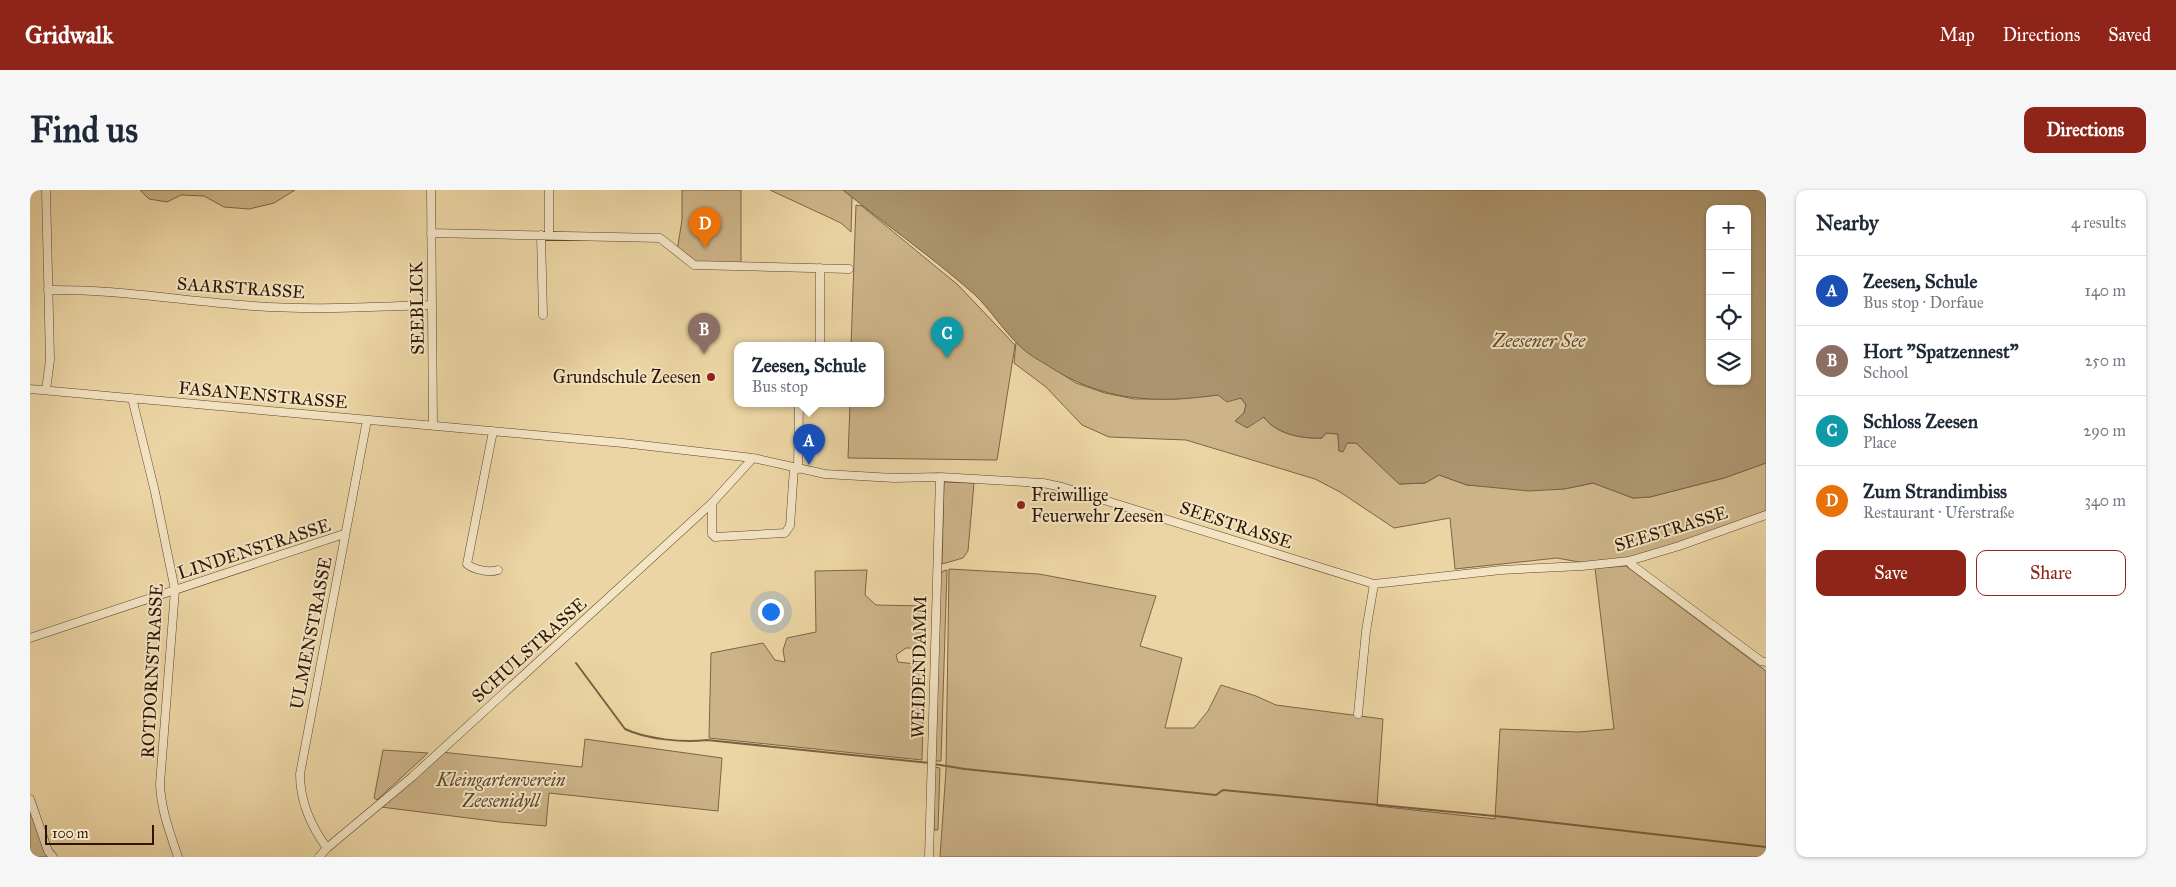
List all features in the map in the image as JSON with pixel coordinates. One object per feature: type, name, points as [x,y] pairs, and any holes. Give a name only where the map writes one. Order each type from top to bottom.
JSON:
[{"type":"street","points":[[46,190],[50,360],[46,390]]},
{"type":"street","name":"SEEBLICK","points":[[431,190],[433,425]]},
{"type":"street","points":[[543,315],[545,235],[549,190]]},
{"type":"street","points":[[431,233],[660,238],[694,265],[849,269]]},
{"type":"street","points":[[820,268],[820,342]]},
{"type":"street","name":"SAARSTRASSE","points":[[48,290],[96,290],[243,306],[291,308],[432,305]]},
{"type":"street","name":"FASANENSTRASSE","points":[[30,389],[632,444],[753,458],[796,468]]},
{"type":"street","name":"ROTDORNSTRASSE","points":[[132,398],[176,590],[160,784],[161,800],[178,857]]},
{"type":"street","points":[[712,503],[712,534],[715,537],[784,533],[790,526],[800,407]]},
{"type":"street","name":"ULMENSTRASSE","points":[[327,848],[305,810],[300,788],[300,774],[367,420]]},
{"type":"street","points":[[493,431],[467,564],[472,568],[493,572],[498,570]]},
{"type":"street","name":"SCHULSTRASSE","points":[[318,857],[412,776],[712,503],[753,458]]},
{"type":"street","name":"SEESTRASSE","points":[[796,468],[825,474],[894,478],[940,477],[1043,483],[1062,487],[1374,584],[1418,581],[1501,570],[1582,566],[1629,561],[1679,546],[1766,515]]},
{"type":"street","name":"WEIDENDAMM","points":[[929,857],[940,477]]},
{"type":"street","name":"LINDENSTRASSE","points":[[30,638],[341,535],[344,536]]},
{"type":"street","points":[[1629,561],[1766,662]]},
{"type":"street","points":[[1358,714],[1366,631],[1374,584]]},
{"type":"street","points":[[30,799],[48,851],[53,857]]},
{"type":"green space","points":[[140,190],[295,190],[274,203],[249,209],[224,207],[204,196],[181,195],[167,202],[149,199]]},
{"type":"green space","points":[[682,190],[741,190],[741,266],[695,265],[677,251],[682,220]]},
{"type":"green space","points":[[770,190],[843,190],[852,197],[851,232],[841,223]]},
{"type":"green space","points":[[856,205],[862,206],[958,285],[1015,345],[997,460],[848,458],[850,407],[884,407],[884,342],[851,342]]},
{"type":"green space","points":[[1016,342],[1023,349],[1076,383],[1105,393],[1134,399],[1177,399],[1218,395],[1241,398],[1246,405],[1244,413],[1235,421],[1264,417],[1275,428],[1306,438],[1322,438],[1325,433],[1338,434],[1339,451],[1347,443],[1356,443],[1400,484],[1425,483],[1439,475],[1467,485],[1498,487],[1564,489],[1593,483],[1633,498],[1650,497],[1724,478],[1766,463],[1766,511],[1633,561],[1595,565],[1557,558],[1455,569],[1450,518],[1394,528],[1340,492],[1315,479],[1186,440],[1109,437],[1082,425],[1046,387],[1014,363]]},
{"type":"green space","points":[[944,482],[974,483],[968,551],[963,558],[942,564]]},
{"type":"green space","points":[[1626,566],[1766,671],[1766,857],[940,857],[946,770],[949,569],[1039,574],[1156,596],[1140,646],[1182,658],[1165,728],[1194,728],[1208,711],[1221,685],[1256,696],[1276,705],[1383,719],[1377,806],[1495,819],[1500,729],[1578,732],[1614,729],[1595,568]]},
{"type":"green space","points":[[867,570],[865,595],[876,605],[925,606],[924,648],[906,648],[896,655],[898,662],[924,665],[922,760],[709,738],[711,653],[763,643],[775,660],[785,662],[783,650],[787,638],[816,632],[815,571]]},
{"type":"green space","points":[[947,570],[941,761],[935,761],[940,576],[943,571]]},
{"type":"green space","name":"Kleingartenverein Zeesenidyll","points":[[585,739],[722,758],[718,811],[549,793],[546,826],[381,807],[441,752],[582,767]]},
{"type":"green space","points":[[383,750],[428,753],[377,800],[374,798]]},
{"type":"green space","points":[[934,767],[940,768],[938,830],[934,830]]},
{"type":"green space","points":[[30,799],[53,857],[30,857]]},
{"type":"water","name":"Zeesener See","points":[[843,190],[1766,190],[1766,463],[1724,478],[1650,497],[1633,498],[1593,483],[1564,489],[1529,491],[1467,485],[1439,475],[1425,483],[1399,484],[1356,443],[1347,443],[1343,452],[1339,451],[1338,434],[1326,433],[1322,438],[1306,438],[1275,428],[1264,417],[1247,428],[1235,421],[1244,413],[1246,405],[1241,398],[1227,402],[1218,395],[1172,399],[1129,397],[1108,393],[1067,377],[1025,351],[974,294]]},
{"type":"waterway","points":[[576,663],[625,729],[643,735],[654,738],[707,740],[930,763]]},
{"type":"waterway","points":[[934,764],[965,769],[1216,795],[1223,790],[1505,817],[1766,847]]},
{"type":"place","name":"Zum Strandimbiss","points":[[705,248]]},
{"type":"place","name":"Hort \"Spatzennest\"","points":[[704,354]]},
{"type":"place","name":"Schloss Zeesen","points":[[947,358]]},
{"type":"place","name":"Grundschule Zeesen","points":[[711,377]]},
{"type":"place","name":"Zeesen, Schule","points":[[809,465]]},
{"type":"place","name":"Freiwillige Feuerwehr Zeesen","points":[[1021,505]]}]
